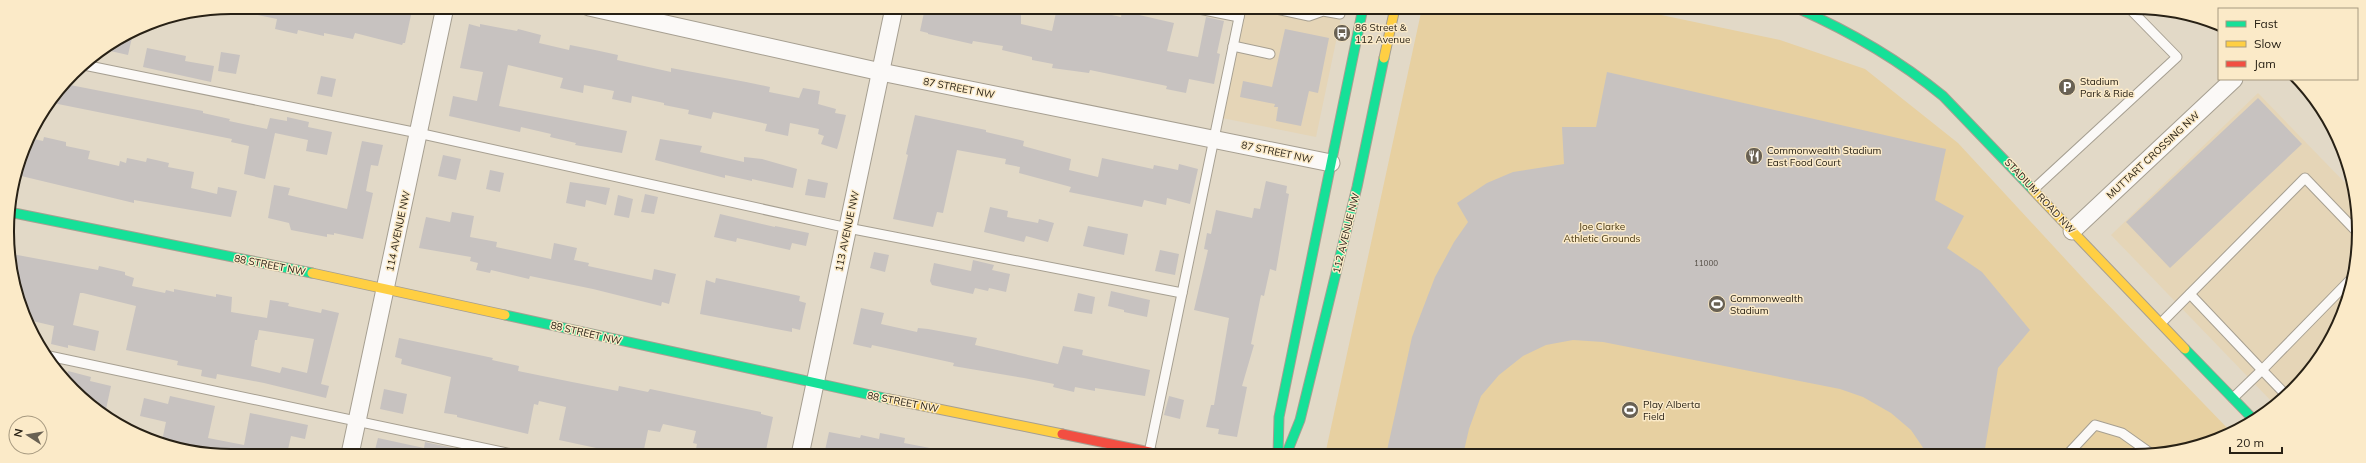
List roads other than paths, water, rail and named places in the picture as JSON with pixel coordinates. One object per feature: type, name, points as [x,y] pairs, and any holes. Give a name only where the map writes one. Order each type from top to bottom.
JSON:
[{"type":"main road","points":[[1278,449],[1279,417],[1362,14]]},
{"type":"main road","name":"112 AVENUE NW","points":[[1288,449],[1300,420],[1355,195],[1394,14]]},
{"type":"main road","name":"STADIUM ROAD NW","points":[[1812,14],[1854,34],[1920,76],[1943,96],[2034,189],[2072,231],[2250,416]]},
{"type":"main road","name":"88 STREET NW","points":[[15,213],[385,288],[815,384],[1130,449]]},
{"type":"street","name":"114 AVENUE NW","points":[[351,449],[444,14]]},
{"type":"street","name":"87 STREET NW","points":[[620,14],[881,72],[1214,138],[1331,163]]},
{"type":"street","name":"113 AVENUE NW","points":[[801,449],[893,14]]},
{"type":"street","name":"MUTTART CROSSING NW","points":[[2072,231],[2233,80]]},
{"type":"lane","points":[[1224,14],[1239,17]]},
{"type":"lane","points":[[1150,449],[1240,14]]},
{"type":"lane","points":[[1300,14],[1309,16],[1315,14]]},
{"type":"lane","points":[[2034,189],[2176,57],[2135,14]]},
{"type":"lane","points":[[1234,46],[1270,54]]},
{"type":"lane","points":[[90,66],[418,133],[848,228],[1182,293]]},
{"type":"lane","points":[[2161,323],[2305,178],[2352,227]]},
{"type":"lane","points":[[2233,398],[2346,284]]},
{"type":"lane","points":[[2190,294],[2282,391]]},
{"type":"lane","points":[[54,357],[489,449]]},
{"type":"lane","points":[[2073,449],[2095,425],[2122,433],[2145,449]]},
{"type":"place","name":"86 Street & 112 Avenue","points":[[1342,33]]},
{"type":"place","name":"Stadium Park & Ride","points":[[2067,87]]},
{"type":"place","name":"Commonwealth Stadium East Food Court","points":[[1754,156]]},
{"type":"place","name":"Commonwealth Stadium","points":[[1717,304]]},
{"type":"place","name":"Play Alberta Field","points":[[1630,410]]},
{"type":"park label","name":"Joe Clarke Athletic Grounds","points":[[1602,232]]}]
